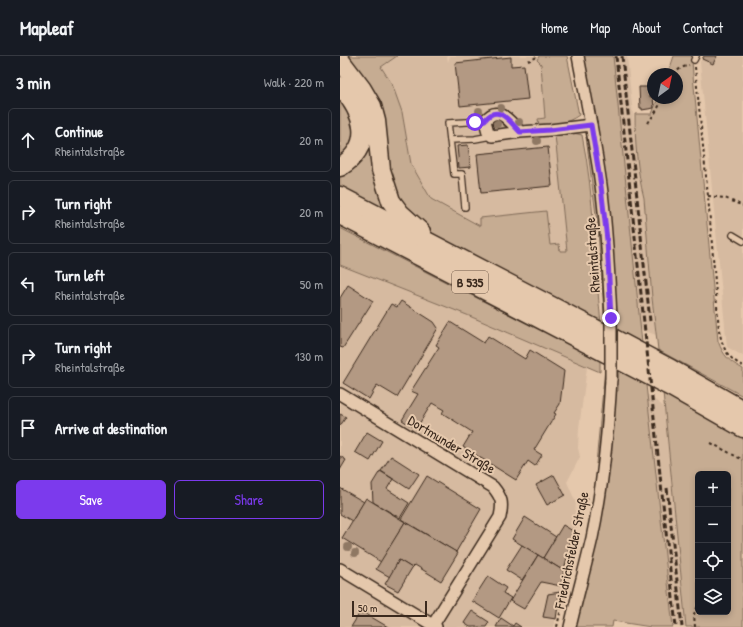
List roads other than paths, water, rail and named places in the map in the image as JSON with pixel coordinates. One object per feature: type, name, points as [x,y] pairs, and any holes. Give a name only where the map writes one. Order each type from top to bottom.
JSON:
[{"type":"highway","points":[[340,60],[362,88],[372,106],[376,121],[381,170],[391,201],[400,213],[436,247]]},
{"type":"highway","points":[[340,86],[362,119],[363,128],[355,153],[340,167]]},
{"type":"highway","name":"B 535","points":[[340,196],[603,333],[743,410]]},
{"type":"highway","name":"B 535","points":[[340,215],[671,387],[743,428]]},
{"type":"street","name":"Rheintalstraße","points":[[578,56],[601,186],[607,240],[611,318],[610,379],[609,414],[602,480]]},
{"type":"street","points":[[520,132],[497,112],[492,113],[485,120],[488,132],[492,136],[591,125]]},
{"type":"street","name":"Dortmunder Straße","points":[[340,394],[493,487],[500,495],[502,507],[500,517],[435,626]]},
{"type":"street","name":"Friedrichsfelder Straße","points":[[570,627],[592,537],[602,480]]},
{"type":"street","points":[[340,569],[435,626]]},
{"type":"lane","points":[[466,207],[462,174],[454,174],[448,123],[485,120]]},
{"type":"lane","points":[[450,140],[475,139],[492,136]]},
{"type":"lane","points":[[733,235],[743,241]]},
{"type":"railway","points":[[616,56],[676,627]]},
{"type":"railway","points":[[622,56],[650,321]]},
{"type":"railway","points":[[667,488],[682,627]]}]
